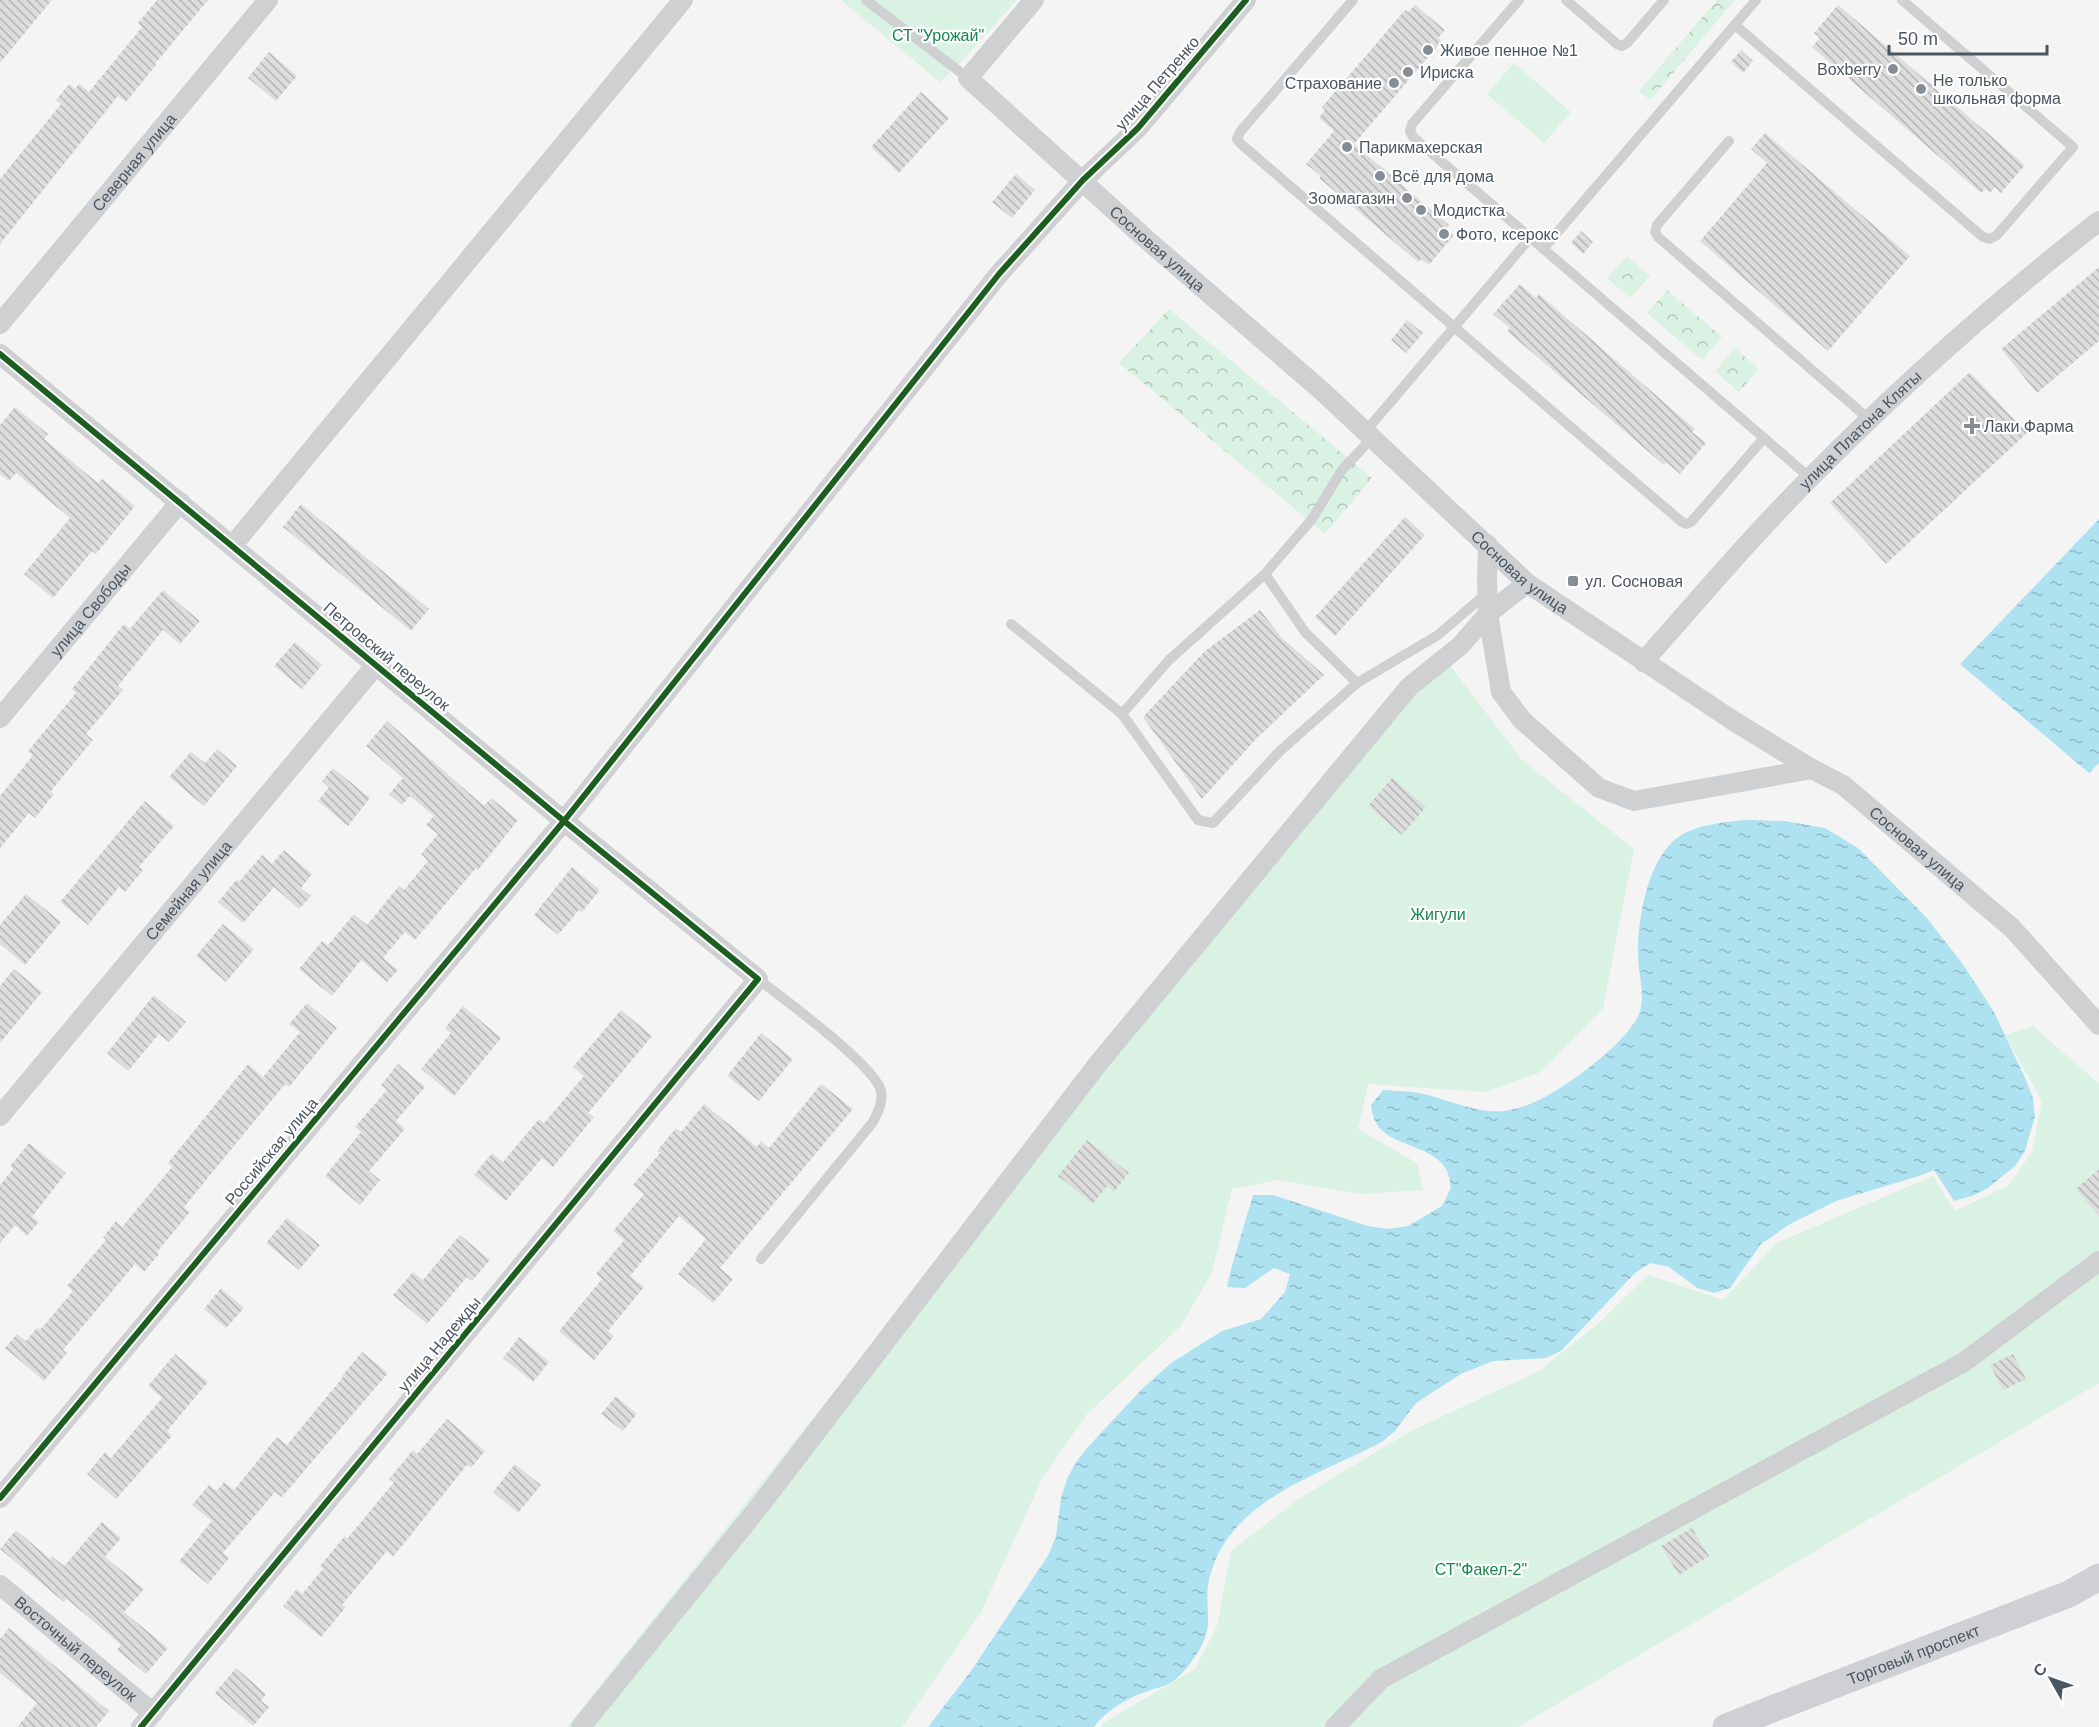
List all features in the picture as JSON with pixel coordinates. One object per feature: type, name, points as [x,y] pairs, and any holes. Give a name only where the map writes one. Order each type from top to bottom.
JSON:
[{"type":"street","name":"Северная улица","points":[[0,324],[268,0]]},
{"type":"street","points":[[233,545],[683,0]]},
{"type":"street","points":[[968,78],[1034,0]]},
{"type":"street","name":"улица Петренко","points":[[564,821],[999,274],[1083,180],[1138,128],[1246,0]]},
{"type":"street","name":"Сосновая улица","points":[[968,78],[1146,239],[1322,391],[1527,583],[1643,662],[1812,769],[1843,785],[2012,928],[2099,1025]]},
{"type":"street","name":"улица Платона Кляты","points":[[1643,662],[1810,478],[1958,338],[2033,273],[2099,221]]},
{"type":"street","name":"Петровский переулок","points":[[2,359],[233,545],[564,821],[758,979]]},
{"type":"street","name":"улица Свободы","points":[[0,718],[180,502]]},
{"type":"street","points":[[1488,545],[1488,614],[1501,692],[1522,720],[1599,788],[1634,801],[1812,769]]},
{"type":"street","points":[[581,1727],[758,1508],[1097,1065],[1409,687],[1460,646],[1488,614],[1527,583]]},
{"type":"street","name":"Семейная улица","points":[[0,1116],[376,665]]},
{"type":"street","name":"Российская улица","points":[[0,1498],[564,821]]},
{"type":"street","name":"улица Надежды","points":[[147,1720],[758,979]]},
{"type":"street","points":[[1335,1727],[1381,1678],[1964,1362],[2099,1261]]},
{"type":"street","name":"Торговый проспект","points":[[1726,1727],[2069,1594],[2099,1578]]},
{"type":"street","name":"Восточный переулок","points":[[0,1585],[147,1720]]},
{"type":"lane","points":[[866,0],[968,78]]},
{"type":"lane","points":[[1353,0],[1240,132],[1237,139],[1674,516],[1687,524],[1764,438]]},
{"type":"lane","points":[[1519,0],[1412,124],[1410,131],[1413,137],[1810,478]]},
{"type":"lane","points":[[1566,0],[1622,46],[1664,0]]},
{"type":"lane","points":[[1543,249],[1756,0]]},
{"type":"lane","points":[[1735,25],[1983,237],[1990,239],[1997,236],[2073,147],[1902,0]]},
{"type":"lane","points":[[1729,141],[1657,225],[1654,232],[1870,420]]},
{"type":"lane","points":[[1122,714],[1168,660],[1265,574],[1312,519],[1342,470],[1368,435],[1454,327],[1530,238]]},
{"type":"lane","points":[[1265,574],[1305,632],[1357,683]]},
{"type":"lane","points":[[1011,624],[1122,714],[1198,820],[1213,823],[1280,751],[1357,683],[1438,635],[1487,592]]},
{"type":"lane","points":[[758,979],[858,1060],[874,1077],[881,1091],[881,1106],[873,1122],[761,1259]]},
{"type":"green space","name":"СТ \"Урожай\"","points":[[841,0],[1017,0],[940,82]]},
{"type":"green space","points":[[1717,0],[1735,0],[1650,100],[1639,91]]},
{"type":"green space","points":[[1514,63],[1571,112],[1544,143],[1487,94]]},
{"type":"green space","points":[[1627,256],[1650,276],[1630,298],[1607,278]]},
{"type":"green space","points":[[1667,290],[1722,337],[1702,360],[1647,313]]},
{"type":"green space","points":[[1169,309],[1372,478],[1325,534],[1119,363]]},
{"type":"green space","points":[[1735,348],[1759,369],[1739,392],[1715,371]]},
{"type":"green space","name":"Жигули","points":[[1443,656],[1522,760],[1634,849],[1603,1008],[1541,1072],[1485,1092],[1368,1084],[1358,1129],[1417,1163],[1423,1190],[1361,1194],[1278,1180],[1232,1189],[1212,1272],[1181,1326],[1087,1414],[1043,1477],[981,1612],[902,1727],[567,1727],[1400,682]]},
{"type":"green space","name":"СТ\"Факел-2\"","points":[[2033,1026],[2099,1084],[2099,1383],[1518,1727],[1101,1727],[1103,1723],[1195,1669],[1217,1626],[1231,1551],[1300,1498],[1409,1432],[1539,1371],[1599,1323],[1648,1275],[1723,1300],[1777,1243],[1933,1176],[1955,1211],[2008,1186],[2032,1152],[2042,1101],[2005,1035]]},
{"type":"water","points":[[2099,519],[2099,763],[2089,773],[1960,664]]},
{"type":"water","points":[[1745,820],[1785,821],[1825,828],[1858,848],[1926,917],[1962,963],[1994,1012],[2033,1098],[2035,1116],[2025,1151],[2015,1166],[1988,1188],[1954,1201],[1934,1170],[1836,1201],[1790,1224],[1761,1244],[1730,1288],[1714,1293],[1697,1288],[1669,1267],[1650,1263],[1635,1273],[1561,1351],[1546,1358],[1493,1361],[1461,1374],[1416,1403],[1395,1431],[1382,1442],[1304,1479],[1255,1510],[1235,1529],[1219,1552],[1209,1580],[1206,1635],[1191,1662],[1172,1682],[1122,1703],[1109,1711],[1094,1727],[928,1727],[971,1671],[1049,1554],[1056,1536],[1061,1498],[1067,1479],[1076,1462],[1088,1447],[1142,1389],[1171,1363],[1222,1331],[1261,1319],[1285,1292],[1290,1274],[1274,1268],[1245,1288],[1227,1287],[1253,1195],[1273,1195],[1368,1226],[1388,1229],[1408,1226],[1442,1206],[1451,1188],[1446,1169],[1431,1155],[1400,1142],[1382,1131],[1375,1121],[1371,1105],[1383,1090],[1419,1093],[1474,1109],[1504,1111],[1539,1100],[1582,1073],[1614,1046],[1637,1019],[1642,1000],[1638,953],[1640,921],[1648,885],[1663,853],[1674,841],[1694,829]]},
{"type":"building","points":[[0,0],[52,0],[0,63]]},
{"type":"building","points":[[157,0],[208,0],[126,102],[118,96],[0,244],[0,179],[61,104],[56,100],[69,84],[75,89],[79,84],[89,92],[142,27],[138,23]]},
{"type":"building","points":[[1415,5],[1445,30],[1438,38],[1442,41],[1354,144],[1449,225],[1447,228],[1454,235],[1429,265],[1421,259],[1418,262],[1319,178],[1321,176],[1306,164],[1334,131],[1319,118],[1325,110],[1322,107],[1405,10],[1408,12]]},
{"type":"building","points":[[1838,5],[2025,165],[2001,193],[1995,187],[1990,193],[1985,189],[1981,193],[1812,47],[1820,38],[1814,33]]},
{"type":"building","points":[[1741,50],[1753,61],[1743,73],[1731,62]]},
{"type":"building","points":[[269,52],[297,76],[276,101],[248,78]]},
{"type":"building","points":[[921,92],[949,118],[899,173],[871,147]]},
{"type":"building","points":[[1765,133],[1910,256],[1828,351],[1700,241],[1767,163],[1751,149]]},
{"type":"building","points":[[1016,174],[1035,190],[1012,218],[992,202]]},
{"type":"building","points":[[1581,231],[1593,242],[1583,254],[1571,243]]},
{"type":"building","points":[[2099,267],[2099,341],[2037,393],[2001,349]]},
{"type":"building","points":[[1520,284],[1536,298],[1539,294],[1695,429],[1692,432],[1706,443],[1680,474],[1666,462],[1664,465],[1507,331],[1510,328],[1493,314]]},
{"type":"building","points":[[1407,320],[1423,333],[1406,353],[1391,340]]},
{"type":"building","points":[[1970,372],[2027,433],[1886,564],[1830,503]]},
{"type":"building","points":[[15,407],[48,434],[44,439],[98,483],[102,479],[135,506],[96,554],[92,551],[53,598],[24,574],[70,518],[16,473],[9,481],[0,474],[0,425]]},
{"type":"building","points":[[301,504],[429,609],[411,631],[283,527]]},
{"type":"building","points":[[1405,517],[1425,535],[1335,636],[1315,617]]},
{"type":"building","points":[[163,590],[200,621],[180,644],[163,630],[118,686],[123,690],[86,734],[93,740],[51,791],[54,794],[35,818],[29,813],[0,848],[0,796],[33,755],[28,751],[76,693],[72,689],[124,624],[130,629]]},
{"type":"building","points":[[1260,610],[1282,638],[1324,675],[1255,740],[1202,799],[1143,717],[1205,651]]},
{"type":"building","points":[[295,642],[322,665],[302,689],[274,666]]},
{"type":"building","points":[[387,721],[484,806],[491,798],[518,820],[478,870],[476,868],[415,940],[405,932],[383,958],[398,970],[387,982],[361,960],[332,996],[299,969],[322,941],[328,945],[354,914],[367,925],[399,886],[404,890],[428,861],[421,854],[438,834],[426,825],[434,816],[410,796],[402,805],[389,794],[403,778],[366,746]]},
{"type":"building","points":[[217,749],[237,766],[204,806],[169,777],[191,752],[205,763]]},
{"type":"building","points":[[333,768],[370,798],[348,826],[318,801],[329,787],[322,781]]},
{"type":"building","points":[[1392,778],[1426,807],[1402,835],[1368,806]]},
{"type":"building","points":[[145,801],[174,826],[139,867],[143,870],[125,892],[119,887],[88,925],[60,902]]},
{"type":"building","points":[[284,850],[312,874],[301,888],[311,896],[299,909],[274,887],[243,923],[218,902],[237,879],[239,882],[262,855],[272,864]]},
{"type":"building","points":[[572,867],[600,890],[582,912],[579,910],[558,935],[534,915]]},
{"type":"building","points":[[26,894],[61,922],[25,965],[0,944],[0,925]]},
{"type":"building","points":[[223,924],[254,949],[226,982],[196,956]]},
{"type":"building","points":[[14,969],[42,992],[0,1043],[0,986]]},
{"type":"building","points":[[154,995],[186,1022],[169,1042],[159,1034],[128,1071],[107,1053]]},
{"type":"building","points":[[307,1003],[337,1028],[289,1087],[285,1084],[184,1207],[190,1212],[157,1252],[159,1254],[144,1272],[135,1264],[63,1350],[67,1353],[44,1381],[5,1348],[17,1334],[26,1341],[37,1328],[40,1330],[73,1291],[67,1286],[106,1240],[103,1237],[116,1221],[122,1227],[172,1167],[168,1163],[248,1064],[263,1077],[300,1032],[289,1024]]},
{"type":"building","points":[[463,1006],[501,1038],[454,1096],[421,1069],[451,1033],[445,1028]]},
{"type":"building","points":[[621,1010],[652,1036],[588,1113],[594,1117],[553,1167],[542,1158],[506,1201],[474,1175],[492,1153],[503,1162],[539,1119],[544,1123],[584,1076],[573,1067]]},
{"type":"building","points":[[761,1033],[793,1059],[759,1101],[727,1076]]},
{"type":"building","points":[[398,1064],[425,1087],[396,1121],[405,1129],[369,1171],[380,1180],[360,1205],[325,1176],[361,1132],[355,1127],[387,1090],[381,1085]]},
{"type":"building","points":[[821,1084],[853,1109],[720,1268],[733,1279],[713,1303],[678,1274],[706,1239],[679,1216],[630,1276],[644,1287],[608,1331],[614,1336],[594,1360],[559,1331],[602,1279],[596,1274],[624,1240],[613,1231],[644,1194],[633,1185],[660,1153],[657,1151],[676,1128],[681,1132],[704,1104],[757,1147],[761,1141],[769,1148]]},
{"type":"building","points":[[1087,1140],[1129,1173],[1114,1192],[1107,1186],[1093,1204],[1058,1176]]},
{"type":"building","points":[[29,1143],[66,1173],[32,1217],[39,1222],[27,1236],[15,1225],[0,1243],[0,1185],[13,1169],[10,1166]]},
{"type":"building","points":[[2099,1169],[2099,1216],[2076,1189]]},
{"type":"building","points":[[287,1218],[320,1245],[299,1270],[266,1243]]},
{"type":"building","points":[[460,1235],[490,1260],[472,1281],[467,1277],[427,1324],[393,1295],[413,1272],[423,1280]]},
{"type":"building","points":[[221,1288],[244,1308],[226,1328],[204,1309]]},
{"type":"building","points":[[519,1337],[549,1362],[533,1382],[503,1358]]},
{"type":"building","points":[[362,1352],[388,1373],[282,1497],[275,1492],[223,1553],[229,1558],[208,1584],[179,1561],[212,1521],[192,1505],[209,1485],[217,1491],[224,1482],[234,1490],[277,1437],[287,1445]]},
{"type":"building","points":[[175,1354],[208,1382],[167,1431],[172,1436],[116,1499],[87,1474],[105,1452],[111,1458],[162,1398],[148,1386]]},
{"type":"building","points":[[2013,1354],[2026,1379],[2003,1390],[1990,1365]]},
{"type":"building","points":[[616,1396],[637,1414],[623,1431],[601,1414]]},
{"type":"building","points":[[447,1419],[485,1451],[471,1468],[467,1465],[393,1557],[387,1551],[342,1605],[346,1607],[321,1637],[283,1606],[297,1589],[302,1594],[323,1569],[320,1566],[345,1536],[347,1539],[394,1482],[389,1479],[413,1450],[417,1454]]},
{"type":"building","points":[[515,1464],[541,1485],[518,1513],[493,1492]]},
{"type":"building","points":[[102,1522],[121,1538],[105,1557],[144,1589],[124,1612],[168,1648],[146,1674],[117,1650],[121,1645],[67,1599],[64,1602],[0,1549],[16,1530],[50,1559],[52,1556],[64,1566]]},
{"type":"building","points":[[1692,1528],[1709,1556],[1679,1575],[1661,1546]]},
{"type":"building","points":[[9,1628],[109,1711],[96,1727],[17,1727],[37,1703],[0,1673],[0,1639]]},
{"type":"building","points":[[236,1668],[266,1694],[261,1701],[269,1707],[253,1726],[215,1693]]},
{"type":"cycle path","points":[[0,1498],[564,821],[999,274],[1083,180],[1138,128],[1246,0]]},
{"type":"cycle path","points":[[0,354],[758,979],[141,1727]]},
{"type":"place","name":"Живое пенное №1","points":[[1428,50]]},
{"type":"place","name":"Boxberry","points":[[1893,69]]},
{"type":"place","name":"Ириска","points":[[1408,72]]},
{"type":"place","name":"Страхование","points":[[1394,83]]},
{"type":"place","name":"Не только школьная форма","points":[[1921,89]]},
{"type":"place","name":"Парикмахерская","points":[[1347,147]]},
{"type":"place","name":"Всё для дома","points":[[1380,176]]},
{"type":"place","name":"Зоомагазин","points":[[1407,198]]},
{"type":"place","name":"Модистка","points":[[1421,210]]},
{"type":"place","name":"Фото, ксерокс","points":[[1444,234]]},
{"type":"place","name":"Лаки Фарма","points":[[1972,426]]},
{"type":"place","name":"ул. Сосновая","points":[[1573,581]]}]
